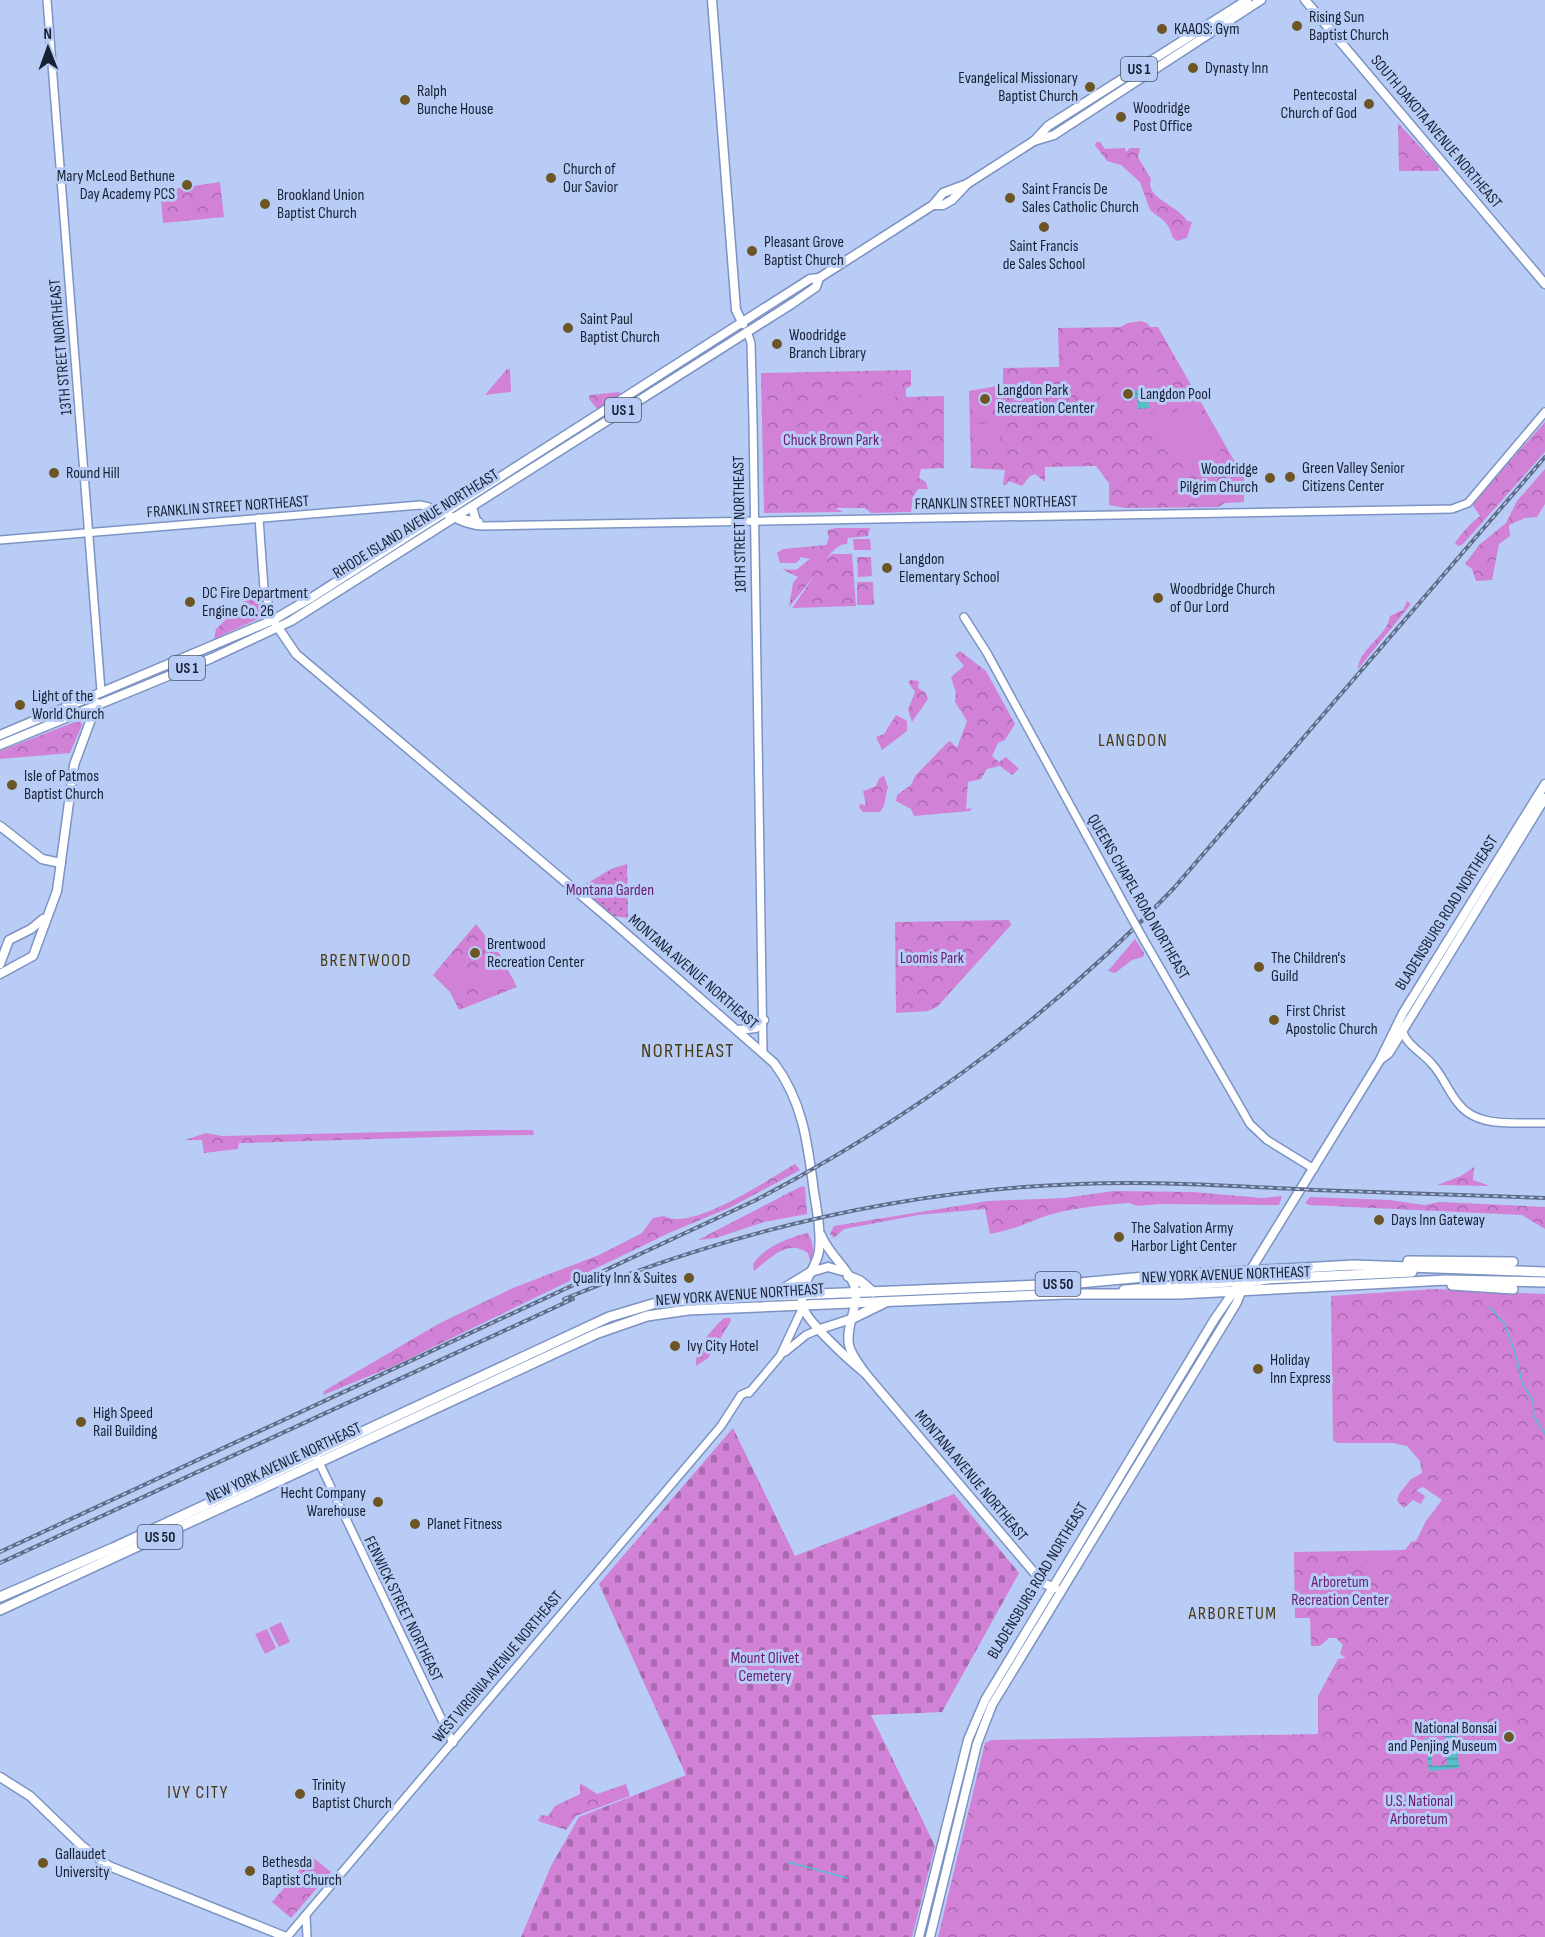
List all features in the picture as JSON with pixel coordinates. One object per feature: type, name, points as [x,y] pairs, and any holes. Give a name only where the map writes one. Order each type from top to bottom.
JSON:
[{"type":"highway","points":[[1375,1265],[1407,1261],[1513,1262]]},
{"type":"highway","name":"NEW YORK AVENUE NORTHEAST","points":[[0,1597],[627,1322],[681,1310],[855,1298],[888,1301],[1029,1290],[1100,1281],[1375,1265],[1545,1272]]},
{"type":"highway","points":[[1111,1294],[1137,1288],[1200,1285],[1240,1287],[1267,1279],[1472,1269]]},
{"type":"highway","points":[[771,1296],[811,1272]]},
{"type":"highway","points":[[847,1274],[873,1292]]},
{"type":"highway","points":[[1200,1274],[1200,1285]]},
{"type":"highway","points":[[1325,1286],[1332,1275]]},
{"type":"highway","points":[[1100,1281],[1100,1294]]},
{"type":"highway","name":"NEW YORK AVENUE NORTHEAST","points":[[1029,1290],[1111,1294],[1417,1281],[1545,1282]]},
{"type":"highway","points":[[1417,1281],[1513,1289]]},
{"type":"highway","name":"NEW YORK AVENUE NORTHEAST","points":[[855,1298],[873,1292],[969,1293]]},
{"type":"highway","name":"NEW YORK AVENUE NORTHEAST","points":[[0,1610],[618,1314],[679,1300],[771,1296],[803,1302]]},
{"type":"highway","points":[[851,1319],[888,1301]]},
{"type":"main road","name":"18TH STREET NORTHEAST","points":[[712,0],[736,310],[747,331]]},
{"type":"main road","name":"RHODE ISLAND AVENUE NORTHEAST","points":[[0,745],[174,674],[275,624],[444,512],[741,322],[810,279],[819,278],[933,205],[938,196],[946,190],[968,184],[1034,141],[1048,126],[1247,0]]},
{"type":"main road","name":"RHODE ISLAND AVENUE NORTHEAST","points":[[1034,141],[1054,135],[1261,0]]},
{"type":"main road","name":"SOUTH DAKOTA AVENUE NORTHEAST","points":[[1305,0],[1545,284]]},
{"type":"main road","name":"RHODE ISLAND AVENUE NORTHEAST","points":[[0,735],[169,663],[275,624],[291,621],[816,287],[819,278]]},
{"type":"main road","points":[[472,507],[476,521]]},
{"type":"main road","name":"MONTANA AVENUE NORTHEAST","points":[[275,624],[296,654],[738,1030],[763,1052],[785,1079],[802,1117],[819,1231],[818,1254],[803,1302],[820,1329],[848,1360],[864,1373],[1042,1583],[1052,1587]]},
{"type":"main road","points":[[169,663],[174,674]]},
{"type":"main road","points":[[0,974],[30,958],[57,891],[74,765],[101,691]]},
{"type":"main road","name":"BLADENSBURG ROAD NORTHEAST","points":[[930,1937],[976,1717],[1115,1483],[1251,1271],[1380,1060],[1389,1053],[1400,1027],[1545,784]]},
{"type":"main road","name":"BLADENSBURG ROAD NORTHEAST","points":[[1448,947],[1545,798]]},
{"type":"main road","points":[[0,826],[42,859],[61,863]]},
{"type":"main road","points":[[0,964],[9,940],[24,933],[46,917]]},
{"type":"main road","points":[[24,933],[37,941]]},
{"type":"main road","points":[[4,954],[16,965]]},
{"type":"main road","points":[[738,1030],[756,1028],[764,1020]]},
{"type":"main road","name":"MONTANA AVENUE NORTHEAST","points":[[819,1231],[829,1253],[847,1274],[855,1298],[848,1335],[850,1348],[864,1373]]},
{"type":"main road","points":[[811,1272],[828,1267],[847,1274]]},
{"type":"main road","name":"BLADENSBURG ROAD NORTHEAST","points":[[919,1937],[987,1716],[1240,1287]]},
{"type":"main road","points":[[820,1329],[851,1319]]},
{"type":"main road","points":[[1115,1483],[1123,1488]]},
{"type":"main road","points":[[1052,1587],[1062,1588]]},
{"type":"main road","points":[[0,1777],[30,1796],[82,1846],[109,1866],[286,1937]]},
{"type":"street","name":"13TH STREET NORTHEAST","points":[[47,0],[101,691]]},
{"type":"street","name":"18TH STREET NORTHEAST","points":[[747,331],[751,344],[755,521],[763,1052]]},
{"type":"street","name":"FRANKLIN STREET NORTHEAST","points":[[0,540],[420,505],[444,512],[467,525],[1452,509],[1468,502],[1545,412]]},
{"type":"street","points":[[259,518],[264,589],[275,624]]},
{"type":"street","name":"FRANKLIN STREET NORTHEAST","points":[[455,518],[494,525]]},
{"type":"street","name":"QUEENS CHAPEL ROAD NORTHEAST","points":[[964,616],[987,653],[1144,940],[1250,1124],[1267,1140],[1314,1168]]},
{"type":"street","points":[[1400,1027],[1408,1043],[1437,1070],[1458,1104],[1469,1114],[1489,1121],[1545,1123]]},
{"type":"street","name":"WEST VIRGINIA AVENUE NORTHEAST","points":[[780,1356],[803,1302]]},
{"type":"street","name":"WEST VIRGINIA AVENUE NORTHEAST","points":[[286,1937],[730,1414],[741,1395],[750,1391],[780,1356],[806,1335],[820,1329]]},
{"type":"street","name":"FENWICK STREET NORTHEAST","points":[[317,1458],[453,1743]]},
{"type":"street","points":[[306,1916],[307,1937]]},
{"type":"green space","points":[[1398,123],[1438,166],[1439,171],[1399,171]]},
{"type":"green space","points":[[1096,142],[1100,142],[1105,149],[1125,148],[1126,152],[1130,148],[1140,148],[1138,157],[1151,179],[1150,186],[1157,197],[1187,221],[1192,222],[1187,238],[1177,241],[1173,238],[1167,224],[1150,210],[1140,182],[1121,165],[1107,161],[1095,145]]},
{"type":"green space","points":[[220,182],[224,217],[163,223],[160,191]]},
{"type":"green space","points":[[1140,321],[1147,323],[1150,327],[1158,327],[1244,478],[1244,502],[1225,503],[1218,507],[1126,508],[1109,505],[1109,483],[1096,466],[1045,467],[1045,482],[1035,474],[1030,476],[1022,486],[1009,481],[1003,485],[1005,470],[971,468],[969,391],[1003,385],[1003,368],[1059,367],[1058,328],[1120,327]]},
{"type":"green space","points":[[507,369],[510,369],[511,392],[485,395]]},
{"type":"green space","name":"Chuck Brown Park","points":[[911,370],[911,386],[906,388],[906,397],[944,396],[944,468],[921,469],[919,478],[926,482],[928,489],[918,489],[913,497],[911,512],[871,513],[865,508],[835,508],[843,512],[764,513],[761,373]]},
{"type":"green space","name":"Langdon Pool","points":[[1160,373],[1161,381],[1154,390],[1157,411],[1137,415],[1127,407],[1103,405],[1100,396],[1104,389],[1119,387],[1118,381],[1140,374],[1141,379],[1144,379],[1143,374]]},
{"type":"green space","points":[[850,386],[859,386],[860,406],[850,406]]},
{"type":"green space","points":[[861,386],[871,386],[871,406],[862,406]]},
{"type":"green space","points":[[874,386],[883,386],[883,406],[874,406]]},
{"type":"green space","points":[[885,386],[895,386],[895,406],[886,406]]},
{"type":"green space","points":[[1021,389],[1023,401],[1009,404],[1009,390]]},
{"type":"green space","points":[[619,392],[621,395],[598,410],[589,399],[590,395]]},
{"type":"green space","points":[[1184,405],[1192,407],[1221,451],[1210,457],[1189,461],[1171,455],[1162,448],[1150,429]]},
{"type":"green space","points":[[1545,422],[1545,452],[1462,545],[1458,546],[1455,543],[1480,516],[1472,504]]},
{"type":"green space","points":[[1000,423],[1000,446],[973,447],[973,424]]},
{"type":"green space","points":[[1545,469],[1545,504],[1537,517],[1525,518],[1509,525],[1510,536],[1499,544],[1492,580],[1476,581],[1472,569],[1465,564],[1479,545],[1506,523],[1517,501]]},
{"type":"green space","points":[[870,528],[868,536],[848,538],[847,544],[835,549],[827,559],[832,554],[852,554],[856,606],[792,608],[815,575],[789,607],[793,583],[798,577],[782,569],[796,570],[810,559],[801,557],[796,563],[780,563],[777,553],[783,549],[826,545],[829,538],[827,530]]},
{"type":"green space","points":[[853,539],[870,539],[871,550],[854,550]]},
{"type":"green space","points":[[857,557],[871,557],[872,576],[858,577]]},
{"type":"green space","points":[[857,582],[873,582],[874,605],[857,605]]},
{"type":"green space","points":[[255,591],[262,614],[260,618],[214,639],[216,629]]},
{"type":"green space","points":[[1407,601],[1411,604],[1358,669],[1363,655],[1384,630],[1390,616],[1403,610]]},
{"type":"green space","points":[[960,651],[986,671],[1015,724],[1005,740],[998,743],[992,756],[999,762],[1006,757],[1019,769],[1012,775],[1000,766],[987,769],[981,779],[968,782],[966,809],[972,808],[970,811],[914,816],[911,809],[896,801],[897,795],[911,785],[915,776],[947,743],[950,741],[957,748],[967,721],[955,702],[956,693],[951,677],[964,666],[955,655]]},
{"type":"green space","points":[[919,681],[918,688],[925,692],[928,699],[912,722],[908,710],[915,692],[908,682]]},
{"type":"green space","points":[[896,715],[907,721],[907,731],[882,750],[876,737],[884,734]]},
{"type":"green space","points":[[80,720],[82,725],[70,753],[0,759],[0,751]]},
{"type":"green space","points":[[884,775],[888,788],[882,809],[880,812],[863,812],[859,807],[860,804],[866,805],[863,791],[876,786]]},
{"type":"green space","name":"Montana Garden","points":[[627,864],[628,918],[613,916],[584,890],[586,884],[611,869]]},
{"type":"green space","name":"Loomis Park","points":[[1009,920],[1011,925],[937,1007],[928,1011],[896,1013],[895,922]]},
{"type":"green space","name":"Brentwood Recreation Center","points":[[476,924],[499,953],[517,987],[459,1010],[450,992],[433,975]]},
{"type":"green space","points":[[1135,939],[1144,953],[1143,957],[1132,960],[1115,973],[1108,971]]},
{"type":"green space","points":[[487,959],[506,974],[508,983],[490,992],[483,991],[470,978]]},
{"type":"green space","points":[[454,966],[472,982],[463,993],[445,977]]},
{"type":"green space","points":[[533,1130],[534,1135],[239,1143],[238,1149],[204,1153],[202,1140],[185,1140],[206,1133],[222,1136]]},
{"type":"green space","points":[[795,1164],[800,1170],[731,1207],[669,1233],[396,1365],[323,1395],[324,1391],[440,1323],[513,1288],[599,1255],[642,1233],[653,1218],[664,1216],[676,1219],[710,1211],[730,1202]]},
{"type":"green space","points":[[1474,1167],[1473,1180],[1490,1186],[1437,1185],[1461,1176]]},
{"type":"green space","points":[[802,1186],[805,1187],[807,1214],[764,1222],[716,1238],[698,1240]]},
{"type":"green space","points":[[1114,1191],[1192,1192],[1262,1198],[1282,1196],[1279,1205],[1161,1204],[1137,1206],[1130,1203],[1085,1207],[1063,1211],[990,1234],[985,1209],[918,1215],[844,1229],[834,1238],[830,1234],[834,1226],[988,1201],[1064,1198]]},
{"type":"green space","points":[[1310,1197],[1389,1200],[1424,1205],[1440,1202],[1545,1207],[1545,1229],[1522,1215],[1309,1205],[1305,1203]]},
{"type":"green space","points":[[808,1233],[812,1243],[813,1254],[810,1261],[808,1253],[800,1249],[786,1249],[754,1271],[753,1264],[763,1253]]},
{"type":"green space","name":"U.S. National Arboretum","points":[[1435,1289],[1545,1294],[1545,1937],[938,1937],[985,1743],[991,1740],[1318,1734],[1318,1696],[1338,1659],[1346,1658],[1340,1654],[1343,1645],[1336,1638],[1329,1638],[1320,1646],[1311,1646],[1310,1618],[1295,1618],[1294,1552],[1405,1550],[1411,1542],[1416,1541],[1426,1521],[1442,1500],[1423,1487],[1416,1490],[1425,1496],[1421,1504],[1413,1500],[1404,1508],[1397,1501],[1399,1494],[1411,1479],[1422,1473],[1420,1461],[1407,1446],[1393,1443],[1337,1443],[1333,1440],[1331,1296]]},
{"type":"green space","points":[[724,1318],[730,1318],[731,1321],[708,1358],[696,1366],[701,1346]]},
{"type":"green space","name":"Mount Olivet Cemetery","points":[[733,1428],[795,1556],[954,1494],[1019,1573],[942,1712],[871,1715],[935,1846],[912,1937],[521,1937],[551,1866],[579,1817],[686,1775],[599,1584]]},
{"type":"green space","points":[[1368,1555],[1381,1555],[1381,1576],[1368,1576]]},
{"type":"green space","points":[[1325,1565],[1332,1567],[1331,1590],[1324,1587]]},
{"type":"green space","points":[[1320,1567],[1321,1587],[1311,1588],[1311,1568]]},
{"type":"green space","points":[[281,1622],[290,1642],[279,1647],[269,1628]]},
{"type":"green space","points":[[267,1629],[276,1648],[265,1654],[255,1634]]},
{"type":"green space","points":[[580,1783],[597,1794],[626,1784],[630,1796],[576,1816],[566,1830],[538,1821],[541,1815],[548,1816],[555,1806],[580,1794]]},
{"type":"green space","points":[[311,1856],[331,1872],[291,1918],[272,1902]]},
{"type":"shaded area","points":[[1147,389],[1149,408],[1138,409],[1137,398],[1129,399],[1128,391]]},
{"type":"shaded area","points":[[1456,1735],[1459,1768],[1429,1771],[1426,1738],[1430,1738],[1432,1766],[1447,1765],[1445,1736]]},
{"type":"waterway","points":[[1489,1307],[1505,1324],[1517,1359],[1522,1383],[1533,1401],[1534,1416],[1545,1434]]},
{"type":"waterway","points":[[788,1862],[847,1878]]},
{"type":"railway","points":[[0,1552],[756,1200],[870,1135],[925,1099],[1030,1021],[1127,935],[1174,888],[1545,457]]},
{"type":"railway","points":[[564,1299],[689,1254],[816,1219],[881,1205],[1012,1188],[1109,1183],[1168,1184],[1545,1198]]},
{"type":"railway","points":[[0,1563],[573,1299]]},
{"type":"place","name":"Rising Sun Baptist Church","points":[[1297,26]]},
{"type":"place","name":"KAAOS: Gym","points":[[1162,29]]},
{"type":"place","name":"Dynasty Inn","points":[[1193,68]]},
{"type":"place","name":"Evangelical Missionary Baptist Church","points":[[1090,87]]},
{"type":"place","name":"Ralph Bunche House","points":[[405,100]]},
{"type":"place","name":"Pentecostal Church of God","points":[[1369,104]]},
{"type":"place","name":"Woodridge Post Office","points":[[1121,117]]},
{"type":"place","name":"Church of Our Savior","points":[[551,178]]},
{"type":"place","name":"Mary McLeod Bethune Day Academy PCS","points":[[187,185]]},
{"type":"place","name":"Saint Francis De Sales Catholic Church","points":[[1010,198]]},
{"type":"place","name":"Brookland Union Baptist Church","points":[[265,204]]},
{"type":"place","name":"Saint Francis de Sales School","points":[[1044,227]]},
{"type":"place","name":"Pleasant Grove Baptist Church","points":[[752,251]]},
{"type":"place","name":"Saint Paul Baptist Church","points":[[568,328]]},
{"type":"place","name":"Woodridge Branch Library","points":[[777,344]]},
{"type":"place","name":"Langdon Pool","points":[[1128,394]]},
{"type":"place","name":"Langdon Park Recreation Center","points":[[985,399]]},
{"type":"place","name":"Round Hill","points":[[54,473]]},
{"type":"place","name":"Green Valley Senior Citizens Center","points":[[1290,477]]},
{"type":"place","name":"Woodridge Pilgrim Church","points":[[1270,478]]},
{"type":"place","name":"Langdon Elementary School","points":[[887,568]]},
{"type":"place","name":"Woodbridge Church of Our Lord","points":[[1158,598]]},
{"type":"place","name":"DC Fire Department Engine Co. 26","points":[[190,602]]},
{"type":"place","name":"Light of the World Church","points":[[20,705]]},
{"type":"place","name":"Isle of Patmos Baptist Church","points":[[12,785]]},
{"type":"place","name":"Brentwood Recreation Center","points":[[475,953]]},
{"type":"place","name":"The Children's Guild","points":[[1259,967]]},
{"type":"place","name":"First Christ Apostolic Church","points":[[1274,1020]]},
{"type":"place","name":"Days Inn Gateway","points":[[1379,1220]]},
{"type":"place","name":"The Salvation Army Harbor Light Center","points":[[1119,1237]]},
{"type":"place","name":"Quality Inn & Suites","points":[[689,1278]]},
{"type":"place","name":"Ivy City Hotel","points":[[675,1346]]},
{"type":"place","name":"Holiday Inn Express","points":[[1258,1369]]},
{"type":"place","name":"High Speed Rail Building","points":[[81,1422]]},
{"type":"place","name":"Hecht Company Warehouse","points":[[378,1502]]},
{"type":"place","name":"Planet Fitness","points":[[415,1524]]},
{"type":"place","name":"National Bonsai and Penjing Museum","points":[[1509,1737]]},
{"type":"place","name":"Trinity Baptist Church","points":[[300,1794]]},
{"type":"place","name":"Gallaudet University","points":[[43,1863]]},
{"type":"place","name":"Bethesda Baptist Church","points":[[250,1871]]},
{"type":"district","name":"LANGDON","points":[[1133,740]]},
{"type":"district","name":"BRENTWOOD","points":[[366,960]]},
{"type":"district","name":"NORTHEAST","points":[[688,1051]]},
{"type":"district","name":"ARBORETUM","points":[[1233,1613]]},
{"type":"district","name":"IVY CITY","points":[[198,1792]]},
{"type":"park label","name":"Arboretum Recreation Center","points":[[1340,1591]]}]
